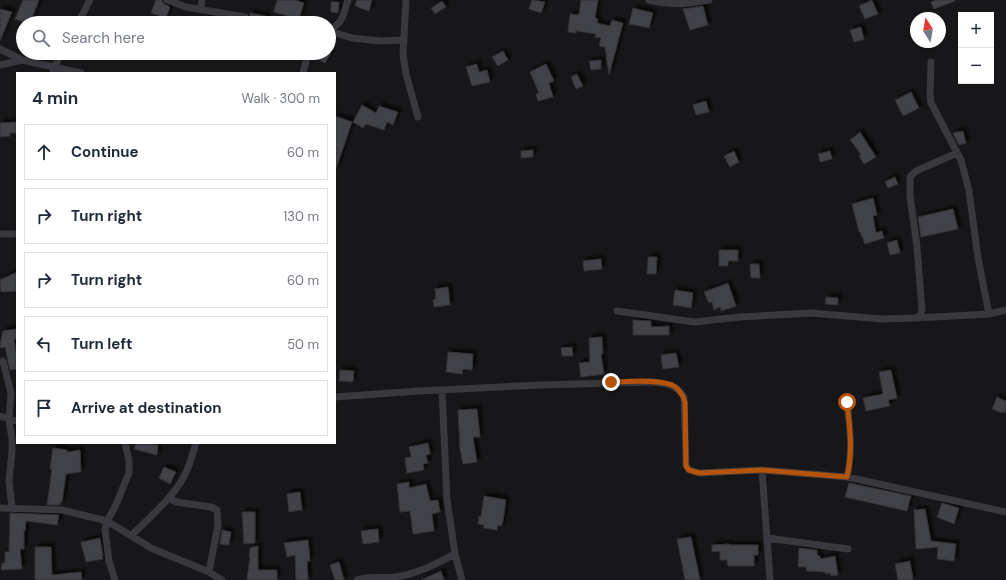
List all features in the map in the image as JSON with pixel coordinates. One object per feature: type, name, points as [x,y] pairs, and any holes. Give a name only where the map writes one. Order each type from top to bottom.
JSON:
[{"type":"street","points":[[82,16],[90,0]]},
{"type":"street","points":[[166,0],[186,7],[239,16]]},
{"type":"street","points":[[201,10],[202,0]]},
{"type":"street","points":[[336,27],[342,20],[348,0]]},
{"type":"street","points":[[406,0],[403,55],[406,74],[418,117]]},
{"type":"street","points":[[649,0],[663,4],[709,0]]},
{"type":"street","points":[[336,32],[352,38],[381,41],[404,40]]},
{"type":"street","points":[[0,49],[16,57]]},
{"type":"street","points":[[0,65],[22,60],[54,70],[71,72]]},
{"type":"street","points":[[54,70],[59,60]]},
{"type":"street","points":[[303,72],[306,60]]},
{"type":"street","points":[[931,62],[931,103],[961,160],[970,191],[978,258],[988,314]]},
{"type":"street","points":[[916,318],[920,316],[922,310],[917,247],[910,196],[910,177],[916,171],[957,153]]},
{"type":"street","points":[[0,234],[16,234]]},
{"type":"street","points":[[617,311],[694,322],[740,317],[811,314],[882,319],[916,318],[988,314],[1006,310]]},
{"type":"street","points":[[3,361],[11,393],[13,421],[9,481],[12,508]]},
{"type":"street","points":[[336,397],[611,382],[653,382],[670,384],[684,397],[686,466],[689,470],[699,473],[762,470],[847,477],[1006,512]]},
{"type":"street","points":[[442,390],[447,500],[455,554],[462,580]]},
{"type":"street","points":[[847,402],[851,442],[851,461],[847,477]]},
{"type":"street","points":[[0,416],[13,421]]},
{"type":"street","points":[[115,580],[109,561],[105,530],[107,521],[115,507],[129,473],[129,460],[125,444]]},
{"type":"street","points":[[132,536],[160,507],[187,471],[196,444]]},
{"type":"street","points":[[762,470],[770,580]]},
{"type":"street","points":[[170,495],[172,500],[176,502],[211,507],[217,510],[218,525],[209,572]]},
{"type":"street","points":[[0,508],[62,510],[107,521],[151,548],[209,572],[222,580]]},
{"type":"street","points":[[767,538],[848,549]]},
{"type":"street","points":[[357,580],[411,574],[431,567],[455,554]]},
{"type":"building","points":[[23,0],[39,0],[33,16],[16,16]]},
{"type":"building","points":[[156,0],[162,0],[163,3],[170,7],[167,16],[160,16],[151,13]]},
{"type":"building","points":[[277,0],[295,0],[304,3],[300,16],[288,16],[274,12]]},
{"type":"building","points":[[357,0],[372,0],[369,11],[355,6]]},
{"type":"building","points":[[532,0],[545,2],[541,13],[529,9]]},
{"type":"building","points":[[581,0],[598,0],[595,18],[598,19],[597,23],[610,26],[612,20],[623,23],[609,75],[605,47],[599,46],[601,38],[595,37],[596,34],[576,31],[576,33],[568,32],[570,14],[579,15]]},
{"type":"building","points":[[872,0],[878,14],[865,19],[859,6]]},
{"type":"building","points":[[937,0],[955,1],[934,9],[931,2]]},
{"type":"building","points":[[442,1],[446,7],[435,14],[431,8]]},
{"type":"building","points":[[331,2],[339,2],[338,13],[331,12]]},
{"type":"building","points":[[703,6],[708,25],[690,30],[683,9]]},
{"type":"building","points":[[633,8],[653,13],[649,28],[629,24]]},
{"type":"building","points":[[0,9],[12,12],[0,41]]},
{"type":"building","points":[[250,13],[266,16],[250,16]]},
{"type":"building","points":[[861,27],[864,39],[854,42],[850,30]]},
{"type":"building","points":[[503,51],[508,60],[498,66],[492,57]]},
{"type":"building","points":[[318,60],[327,60],[325,63]]},
{"type":"building","points":[[601,60],[601,69],[591,70],[589,61]]},
{"type":"building","points":[[477,64],[479,72],[487,70],[490,82],[472,86],[466,67]]},
{"type":"building","points":[[546,64],[554,81],[549,83],[553,97],[538,101],[536,94],[539,93],[530,72]]},
{"type":"building","points":[[577,74],[583,86],[576,89],[571,77]]},
{"type":"building","points":[[911,92],[919,108],[903,116],[895,100]]},
{"type":"building","points":[[706,101],[709,112],[696,115],[693,105]]},
{"type":"building","points":[[362,105],[376,113],[379,106],[398,112],[393,125],[387,122],[384,130],[366,124],[363,128],[353,122]]},
{"type":"building","points":[[336,116],[352,122],[336,169]]},
{"type":"building","points":[[16,122],[16,133],[10,133],[10,136],[0,137],[0,123]]},
{"type":"building","points":[[963,131],[966,143],[959,145],[953,133]]},
{"type":"building","points":[[860,132],[876,157],[864,164],[859,156],[861,154],[850,140]]},
{"type":"building","points":[[533,150],[533,157],[521,158],[521,151]]},
{"type":"building","points":[[734,151],[739,162],[730,167],[724,156]]},
{"type":"building","points":[[830,151],[832,159],[820,162],[818,154]]},
{"type":"building","points":[[895,177],[898,184],[888,188],[885,182]]},
{"type":"building","points":[[873,198],[877,215],[873,216],[876,233],[882,231],[884,238],[865,244],[859,232],[852,204]]},
{"type":"building","points":[[953,209],[958,229],[921,237],[918,217]]},
{"type":"building","points":[[897,240],[900,253],[890,255],[887,243]]},
{"type":"building","points":[[719,250],[738,250],[738,261],[728,261],[728,266],[719,266]]},
{"type":"building","points":[[648,257],[657,257],[656,274],[647,274]]},
{"type":"building","points":[[601,259],[602,269],[584,271],[583,261]]},
{"type":"building","points":[[750,264],[759,264],[760,278],[751,278]]},
{"type":"building","points":[[16,272],[16,291],[1,292],[0,280]]},
{"type":"building","points":[[728,283],[736,306],[721,311],[720,307],[714,310],[712,302],[709,303],[704,292]]},
{"type":"building","points":[[448,287],[450,305],[434,307],[433,300],[436,299],[435,289]]},
{"type":"building","points":[[675,290],[693,293],[691,308],[673,305]]},
{"type":"building","points":[[826,297],[838,298],[838,305],[825,304]]},
{"type":"building","points":[[633,320],[651,321],[651,327],[669,326],[669,335],[633,335]]},
{"type":"building","points":[[16,329],[16,339],[14,339],[16,350],[16,369],[10,370],[5,347],[0,348],[3,331]]},
{"type":"building","points":[[602,337],[603,354],[601,354],[604,374],[581,377],[579,363],[590,362],[589,338]]},
{"type":"building","points":[[572,347],[573,356],[562,356],[561,348]]},
{"type":"building","points":[[448,352],[473,354],[472,370],[463,369],[462,374],[446,372]]},
{"type":"building","points":[[676,353],[679,367],[663,369],[661,355]]},
{"type":"building","points":[[340,370],[354,371],[353,382],[339,381]]},
{"type":"building","points":[[891,370],[897,398],[888,400],[890,406],[866,411],[863,398],[883,394],[879,372]]},
{"type":"building","points":[[997,397],[1006,401],[1006,413],[992,409]]},
{"type":"building","points":[[477,409],[480,437],[473,437],[477,462],[463,464],[460,449],[458,410]]},
{"type":"building","points":[[428,443],[430,454],[426,455],[428,463],[423,464],[424,470],[407,473],[405,458],[411,457],[409,447]]},
{"type":"building","points":[[136,444],[158,445],[157,455],[134,449]]},
{"type":"building","points":[[53,448],[67,450],[67,452],[80,450],[81,472],[66,474],[62,502],[60,502],[60,505],[47,505],[52,469],[50,469]]},
{"type":"building","points":[[164,467],[176,472],[170,484],[159,478]]},
{"type":"building","points":[[409,482],[409,488],[426,484],[430,501],[438,500],[440,512],[432,514],[434,531],[413,534],[410,511],[400,512],[397,484]]},
{"type":"building","points":[[849,483],[911,496],[907,511],[845,497]]},
{"type":"building","points":[[300,492],[302,510],[289,512],[287,494]]},
{"type":"building","points":[[484,496],[506,500],[503,521],[501,526],[498,525],[497,530],[483,528],[484,525],[478,524],[479,516],[481,517]]},
{"type":"building","points":[[942,503],[959,508],[954,524],[937,517]]},
{"type":"building","points":[[925,509],[931,541],[956,544],[954,561],[937,559],[938,547],[916,549],[914,510]]},
{"type":"building","points":[[242,512],[255,512],[255,543],[244,544]]},
{"type":"building","points":[[10,513],[59,515],[57,525],[26,521],[24,531],[24,549],[20,549],[22,569],[1,570],[2,563],[5,563],[5,552],[9,552]]},
{"type":"building","points":[[378,529],[379,542],[363,544],[361,531]]},
{"type":"building","points":[[222,530],[231,532],[229,545],[220,544]]},
{"type":"building","points":[[691,537],[700,580],[685,580],[677,539]]},
{"type":"building","points":[[100,538],[103,559],[86,562],[81,543]]},
{"type":"building","points":[[308,540],[310,561],[307,561],[308,580],[296,580],[295,555],[287,557],[284,543]]},
{"type":"building","points":[[712,545],[758,545],[758,555],[754,555],[754,566],[728,566],[727,560],[720,560],[720,551],[712,552]]},
{"type":"building","points":[[258,546],[258,570],[277,570],[277,580],[247,580],[250,548]]},
{"type":"building","points":[[35,547],[51,547],[52,575],[81,572],[82,580],[35,580]]},
{"type":"building","points":[[799,548],[817,550],[817,555],[820,556],[820,559],[835,556],[838,575],[831,576],[830,573],[826,574],[825,572],[806,571],[806,567],[798,567]]},
{"type":"building","points":[[910,561],[913,580],[898,580],[895,564]]},
{"type":"building","points":[[339,562],[344,580],[335,580],[330,565]]},
{"type":"building","points":[[441,571],[444,580],[421,580]]},
{"type":"route","points":[[611,382],[653,382],[670,384],[677,389],[684,397],[685,402],[686,466],[692,472],[699,473],[762,470],[847,477],[851,461],[851,442],[847,402]]}]
